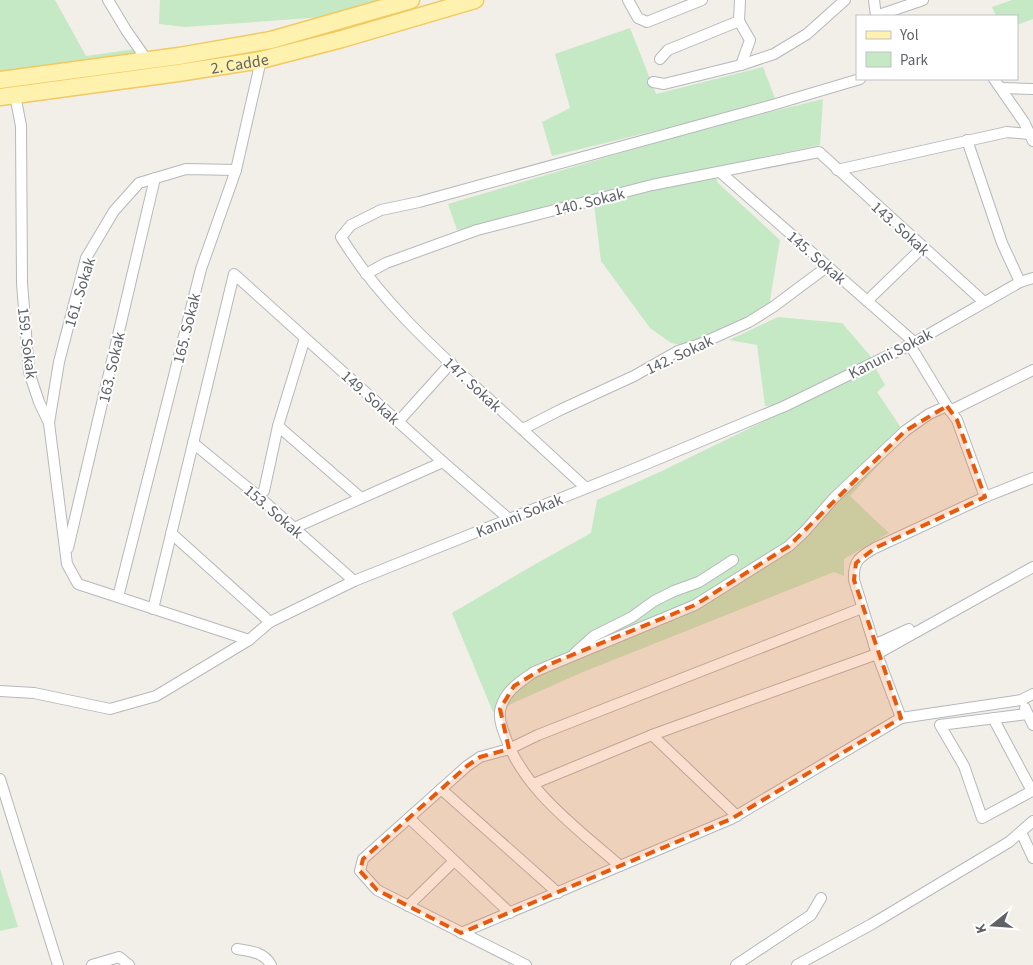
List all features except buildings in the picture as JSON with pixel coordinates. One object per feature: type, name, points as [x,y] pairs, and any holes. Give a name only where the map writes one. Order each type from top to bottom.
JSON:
[{"type":"main road","name":"2. Cadde","points":[[0,80],[147,60],[271,40],[411,0]]},
{"type":"main road","name":"2. Cadde","points":[[8,96],[261,60],[342,39],[475,0]]},
{"type":"street","points":[[108,0],[147,60]]},
{"type":"street","points":[[628,0],[638,18],[647,22],[702,0]]},
{"type":"street","points":[[740,0],[739,21],[750,40],[740,65]]},
{"type":"street","points":[[653,82],[664,84],[740,65],[774,54],[807,34],[845,0]]},
{"type":"street","points":[[874,0],[876,15]]},
{"type":"street","points":[[879,15],[923,0]]},
{"type":"street","points":[[660,59],[668,50],[739,21]]},
{"type":"street","name":"165. Sokak","points":[[118,597],[201,269],[236,170],[261,60]]},
{"type":"street","name":"147. Sokak","points":[[586,488],[451,363],[391,304],[366,274],[341,237],[351,225],[381,210],[419,202],[759,109],[857,80]]},
{"type":"street","points":[[995,80],[1024,122],[1031,138]]},
{"type":"street","points":[[1002,88],[1033,89]]},
{"type":"street","name":"159. Sokak","points":[[8,96],[21,126],[22,283],[29,372],[39,402],[49,423],[67,564],[78,584],[118,597]]},
{"type":"street","points":[[837,170],[1007,132],[1031,138]]},
{"type":"street","points":[[967,140],[1002,243],[1020,282]]},
{"type":"street","name":"140. Sokak","points":[[366,274],[386,263],[477,230],[652,185],[818,152]]},
{"type":"street","name":"143. Sokak","points":[[818,152],[984,302]]},
{"type":"street","name":"161. Sokak","points":[[49,423],[59,362],[86,258],[114,212],[139,183],[186,169],[236,170]]},
{"type":"street","name":"145. Sokak","points":[[720,172],[828,266],[912,343],[948,409],[958,420],[985,497]]},
{"type":"street","name":"163. Sokak","points":[[66,556],[156,178]]},
{"type":"street","points":[[867,301],[923,247]]},
{"type":"street","name":"142. Sokak","points":[[523,429],[634,376],[678,351],[700,344],[749,322],[773,308],[828,266]]},
{"type":"street","name":"149. Sokak","points":[[193,443],[234,274],[509,519]]},
{"type":"street","name":"Kanuni Sokak","points":[[0,691],[34,693],[110,709],[156,696],[249,640],[270,622],[354,581],[785,406],[912,343],[1020,282],[1033,278]]},
{"type":"street","points":[[258,496],[264,491],[278,426],[305,338]]},
{"type":"street","points":[[398,422],[451,363]]},
{"type":"street","points":[[620,866],[558,812],[533,784],[509,749],[500,723],[500,709],[504,697],[514,686],[534,672],[694,605],[789,546],[834,498],[905,431],[929,414],[948,409],[1033,370]]},
{"type":"street","points":[[278,426],[360,498]]},
{"type":"street","points":[[152,608],[193,443]]},
{"type":"street","name":"153. Sokak","points":[[193,443],[258,496],[354,581]]},
{"type":"street","points":[[294,528],[443,462]]},
{"type":"street","points":[[901,718],[862,608],[854,580],[853,570],[856,563],[861,555],[875,548],[985,497],[1033,478]]},
{"type":"street","points":[[171,533],[270,622]]},
{"type":"street","points":[[570,657],[594,636],[632,617],[674,591],[699,582],[733,560]]},
{"type":"street","points":[[533,784],[652,735],[876,649],[1033,567]]},
{"type":"street","points":[[118,597],[249,640]]},
{"type":"street","points":[[526,965],[377,890],[360,871],[363,859],[441,789],[480,757],[509,749],[538,735],[862,608]]},
{"type":"street","points":[[461,933],[737,816],[901,718],[1020,700],[1033,694]]},
{"type":"street","points":[[1020,700],[1033,725]]},
{"type":"street","points":[[993,718],[1032,792],[982,818],[964,766],[940,725],[993,718],[1027,714]]},
{"type":"street","points":[[652,735],[737,816]]},
{"type":"street","points":[[0,779],[58,965]]},
{"type":"street","points":[[441,789],[558,892]]},
{"type":"street","points":[[409,818],[510,913]]},
{"type":"street","points":[[797,965],[872,924],[1009,842],[1033,821]]},
{"type":"street","points":[[1021,832],[1033,858]]},
{"type":"street","points":[[408,906],[454,861]]},
{"type":"street","points":[[736,965],[811,915],[821,898]]},
{"type":"street","points":[[237,949],[256,952],[269,961],[270,965]]},
{"type":"street","points":[[92,965],[119,957],[128,964]]},
{"type":"highlighted area","points":[[947,406],[957,420],[985,497],[875,548],[856,563],[854,580],[901,718],[731,819],[461,933],[377,890],[360,871],[363,859],[467,766],[480,757],[509,749],[500,709],[514,686],[550,664],[695,605],[789,546],[905,431]]},
{"type":"green space","points":[[0,0],[55,0],[86,56],[135,49],[138,55],[0,75]]},
{"type":"green space","points":[[160,0],[393,0],[338,16],[185,27],[159,24]]},
{"type":"green space","points":[[1012,0],[1033,0],[1033,19],[1018,25],[1018,15],[996,15],[992,7]]},
{"type":"green space","points":[[630,28],[656,94],[763,67],[776,101],[552,156],[542,122],[570,108],[555,54]]},
{"type":"green space","points":[[823,99],[820,145],[660,179],[457,230],[448,204],[705,128]]},
{"type":"green space","points":[[716,177],[718,183],[780,240],[770,300],[774,309],[687,346],[671,343],[650,328],[601,261],[594,204],[702,178]]},
{"type":"green space","points":[[778,317],[842,323],[873,359],[786,404],[765,406],[757,345],[729,340]]},
{"type":"green space","points":[[875,367],[885,385],[877,392],[906,435],[850,496],[889,533],[844,559],[844,576],[834,572],[583,672],[493,712],[452,613],[591,533],[597,500],[662,471]]},
{"type":"green space","points":[[0,869],[18,927],[0,931]]}]
